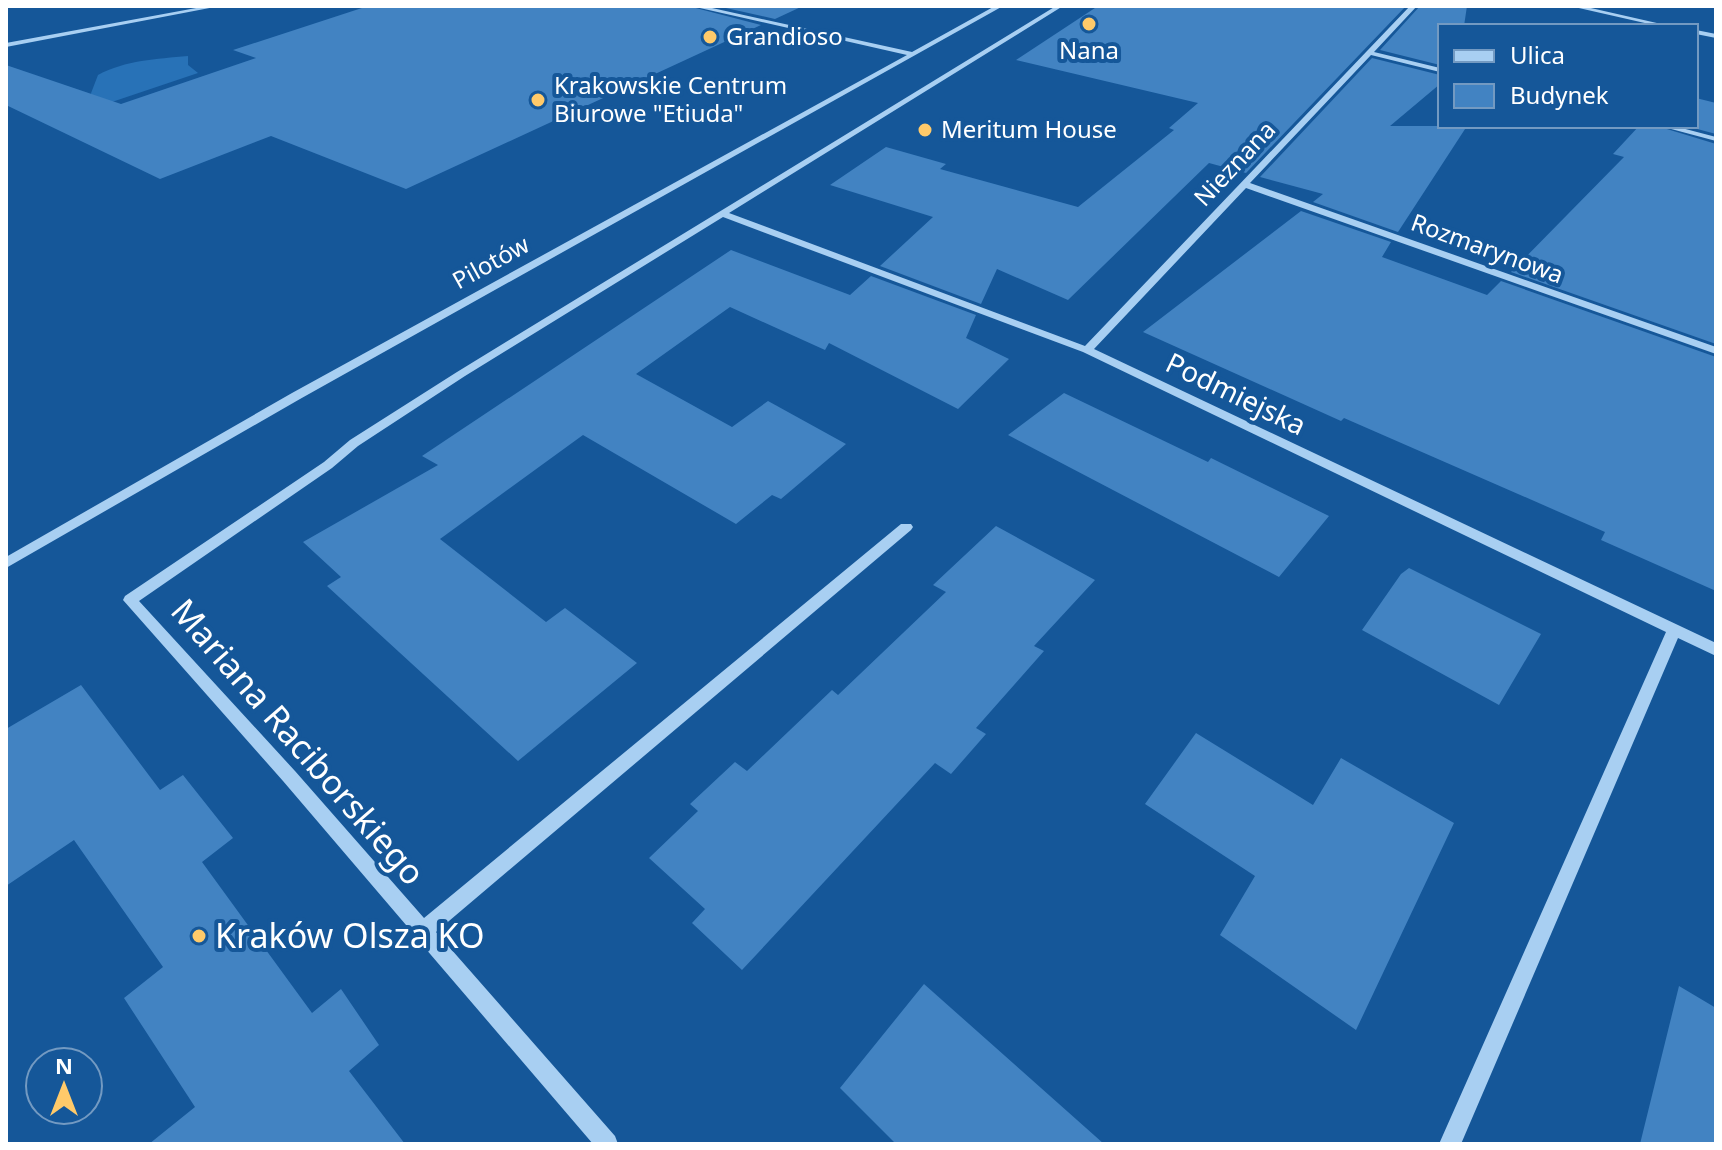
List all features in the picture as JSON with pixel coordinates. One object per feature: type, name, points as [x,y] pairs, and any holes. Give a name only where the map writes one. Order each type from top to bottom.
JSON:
[{"type":"street","points":[[6,45],[217,6]]},
{"type":"street","points":[[694,6],[913,54]]},
{"type":"street","name":"Pilotów","points":[[6,563],[296,396],[1000,6]]},
{"type":"street","points":[[721,213],[1060,6]]},
{"type":"street","name":"Nieznana","points":[[1087,350],[1414,6]]},
{"type":"street","points":[[1573,6],[1658,24]]},
{"type":"street","points":[[1370,53],[1438,70]]},
{"type":"street","points":[[1672,128],[1716,139]]},
{"type":"street","name":"Rozmarynowa","points":[[1244,184],[1716,351]]},
{"type":"street","name":"Podmiejska","points":[[721,213],[1087,350],[1716,650]]},
{"type":"street","name":"Mariana Raciborskiego","points":[[607,1144],[289,776],[130,600],[328,465],[354,443],[721,213]]},
{"type":"street","points":[[421,932],[906,527]]},
{"type":"street","points":[[1450,1144],[1674,630]]},
{"type":"shaded area","points":[[188,56],[188,65],[198,73],[94,108],[88,101],[98,75],[109,70],[142,61]]},
{"type":"building","points":[[368,6],[688,6],[761,25],[406,189],[271,136],[160,179],[6,105],[6,65],[121,104],[256,58],[233,50]]},
{"type":"building","points":[[717,6],[803,6],[775,19]]},
{"type":"building","points":[[1098,6],[1406,6],[1246,173],[1209,163],[1068,300],[997,269],[981,304],[880,266],[933,217],[830,185],[886,147],[946,164],[940,169],[1078,207],[1174,130],[1169,128],[1198,103],[1016,60]]},
{"type":"building","points":[[1420,6],[1467,6],[1464,24],[1438,24],[1438,64],[1380,50]]},
{"type":"building","points":[[1372,58],[1438,74],[1438,86],[1390,126],[1466,128],[1398,232],[1313,202],[1323,194],[1260,177]]},
{"type":"building","points":[[1698,98],[1716,103],[1716,134],[1694,128],[1698,128]]},
{"type":"building","points":[[1637,128],[1664,128],[1716,144],[1716,344],[1511,272],[1624,157],[1613,154]]},
{"type":"building","points":[[1301,211],[1391,242],[1382,257],[1487,295],[1501,281],[1716,357],[1716,591],[1601,540],[1605,532],[1344,418],[1341,421],[1143,332]]},
{"type":"building","points":[[731,250],[850,295],[871,276],[976,315],[966,338],[1009,359],[958,409],[829,343],[825,350],[730,307],[636,374],[732,427],[768,401],[846,444],[781,499],[772,495],[736,524],[583,435],[440,539],[546,622],[565,608],[637,663],[518,761],[327,586],[341,577],[303,542],[438,465],[422,456]]},
{"type":"building","points":[[1064,393],[1208,462],[1211,458],[1329,516],[1279,577],[1008,435]]},
{"type":"building","points":[[996,526],[1095,580],[1034,646],[1044,651],[976,728],[986,734],[951,774],[935,763],[742,970],[692,923],[705,909],[649,858],[698,811],[690,804],[735,762],[747,771],[832,690],[838,695],[946,592],[933,585]]},
{"type":"building","points":[[1409,568],[1541,634],[1499,705],[1362,630],[1401,574]]},
{"type":"building","points":[[81,685],[160,790],[183,775],[233,838],[202,862],[312,1013],[341,989],[379,1045],[349,1071],[405,1144],[149,1144],[195,1107],[124,998],[163,967],[74,840],[6,886],[6,729]]},
{"type":"building","points":[[1196,733],[1313,805],[1341,758],[1454,823],[1356,1030],[1220,935],[1255,876],[1145,804]]},
{"type":"building","points":[[924,984],[1104,1144],[896,1144],[840,1088]]},
{"type":"building","points":[[1679,986],[1716,1008],[1716,1144],[1640,1144]]},
{"type":"place","name":"Nana","points":[[1089,24]]},
{"type":"place","name":"Grandioso","points":[[710,37]]},
{"type":"place","name":"Krakowskie Centrum Biurowe \"Etiuda\"","points":[[538,100]]},
{"type":"place","name":"Meritum House","points":[[925,130]]},
{"type":"place","name":"Kraków Olsza KO","points":[[199,936]]}]
